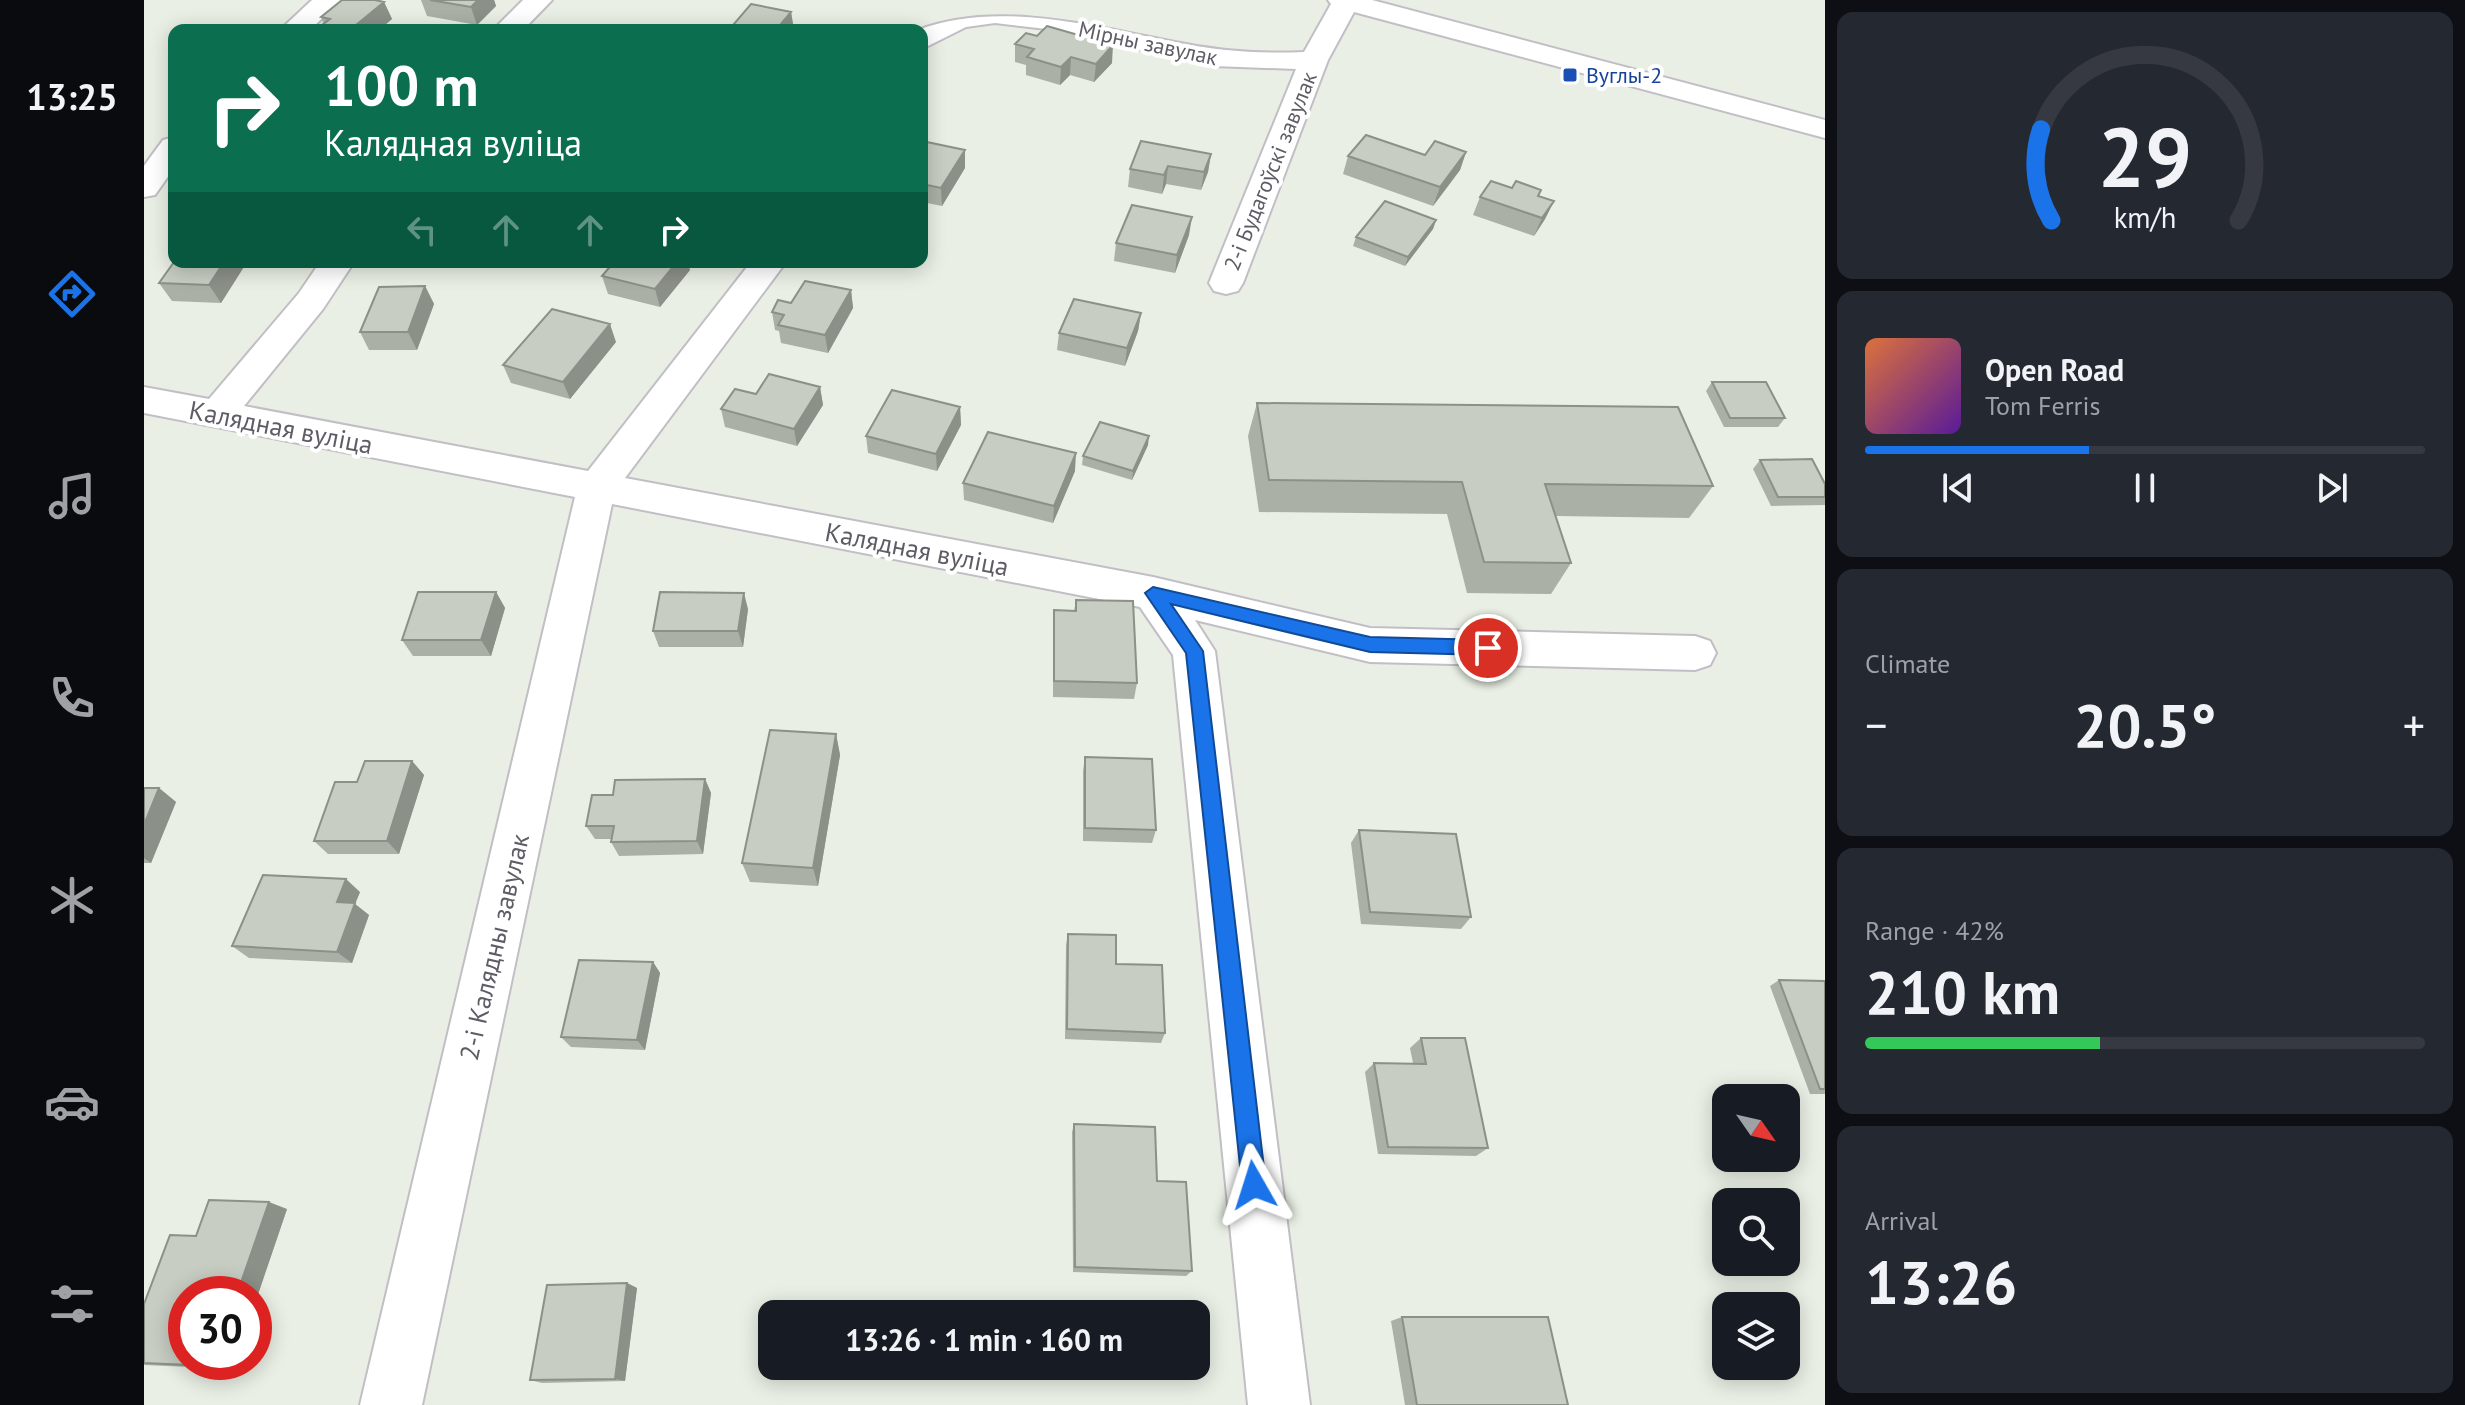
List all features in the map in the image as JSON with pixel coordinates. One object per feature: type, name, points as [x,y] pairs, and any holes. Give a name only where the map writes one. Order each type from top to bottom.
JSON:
[{"type":"street","points":[[301,24],[328,0]]},
{"type":"street","points":[[513,24],[539,0]]},
{"type":"street","points":[[1314,60],[1344,1],[1825,129]]},
{"type":"street","name":"Мірны завулак","points":[[928,37],[947,25],[993,14],[1052,23],[1198,55],[1254,63],[1314,60]]},
{"type":"street","name":"2-і Будагоўскі завулак","points":[[1226,283],[1314,60]]},
{"type":"street","points":[[144,188],[168,154]]},
{"type":"street","points":[[217,414],[311,301],[333,268]]},
{"type":"street","points":[[596,488],[764,268]]},
{"type":"street","name":"Калядная вуліца","points":[[144,400],[1153,593],[1370,645],[1695,653]]},
{"type":"street","name":"2-і Калядны завулак","points":[[391,1405],[596,488]]},
{"type":"street","points":[[1153,593],[1194,651],[1279,1405]]},
{"type":"building","points":[[342,0],[384,2],[357,24],[323,24],[330,19],[321,17]]},
{"type":"building","points":[[430,0],[478,0],[471,7]]},
{"type":"building","points":[[751,4],[791,12],[781,24],[734,24]]},
{"type":"building","points":[[1047,26],[1113,45],[1096,64],[1071,57],[1061,67],[1027,57],[1034,49],[1015,44],[1026,33],[1037,36]]},
{"type":"building","points":[[1366,135],[1425,155],[1435,141],[1466,152],[1440,187],[1348,156]]},
{"type":"building","points":[[1141,141],[1211,154],[1204,172],[1168,166],[1164,175],[1130,169]]},
{"type":"building","points":[[928,142],[965,150],[941,188],[928,185]]},
{"type":"building","points":[[1491,181],[1512,188],[1516,181],[1541,190],[1538,196],[1554,201],[1542,218],[1480,197]]},
{"type":"building","points":[[1385,201],[1436,220],[1408,257],[1356,237]]},
{"type":"building","points":[[1132,205],[1192,217],[1177,255],[1116,243]]},
{"type":"building","points":[[170,268],[220,268],[209,285],[159,283]]},
{"type":"building","points":[[609,268],[672,268],[655,289],[602,276]]},
{"type":"building","points":[[805,281],[851,290],[825,335],[778,325],[784,315],[772,312],[778,300],[791,303]]},
{"type":"building","points":[[425,286],[408,332],[360,332],[379,287]]},
{"type":"building","points":[[1074,299],[1141,313],[1127,348],[1059,333]]},
{"type":"building","points":[[552,309],[610,324],[563,382],[503,365]]},
{"type":"building","points":[[769,374],[820,387],[794,429],[721,409],[735,389],[756,394]]},
{"type":"building","points":[[1712,382],[1766,382],[1785,418],[1730,418]]},
{"type":"building","points":[[892,390],[960,407],[936,454],[866,436]]},
{"type":"building","points":[[1257,403],[1678,407],[1713,486],[1545,484],[1571,563],[1484,562],[1462,482],[1269,480]]},
{"type":"building","points":[[1100,422],[1149,436],[1133,471],[1083,456]]},
{"type":"building","points":[[988,432],[1076,453],[1054,506],[963,483]]},
{"type":"building","points":[[1812,459],[1825,484],[1825,497],[1778,497],[1760,460]]},
{"type":"building","points":[[418,592],[496,592],[481,640],[402,640]]},
{"type":"building","points":[[660,592],[744,593],[738,631],[653,631]]},
{"type":"building","points":[[1076,600],[1133,601],[1137,683],[1054,681],[1054,610],[1076,611]]},
{"type":"building","points":[[770,730],[836,734],[813,868],[742,863]]},
{"type":"building","points":[[1085,757],[1152,759],[1156,830],[1085,828]]},
{"type":"building","points":[[365,761],[412,761],[387,841],[314,841],[335,782],[357,782]]},
{"type":"building","points":[[705,779],[697,841],[611,842],[614,826],[586,826],[592,795],[613,795],[615,780]]},
{"type":"building","points":[[144,788],[159,788],[144,825]]},
{"type":"building","points":[[1359,830],[1456,834],[1471,917],[1370,912]]},
{"type":"building","points":[[263,875],[346,879],[337,902],[355,903],[337,952],[232,946]]},
{"type":"building","points":[[1068,934],[1116,935],[1116,964],[1162,965],[1165,1033],[1067,1029]]},
{"type":"building","points":[[579,960],[653,962],[637,1040],[561,1037]]},
{"type":"building","points":[[1779,980],[1825,981],[1825,1089],[1820,1089]]},
{"type":"building","points":[[1421,1038],[1465,1038],[1488,1148],[1388,1147],[1374,1063],[1426,1064]]},
{"type":"building","points":[[1074,1124],[1155,1127],[1157,1181],[1186,1182],[1192,1271],[1075,1267]]},
{"type":"building","points":[[209,1200],[269,1202],[243,1276],[168,1276],[168,1364],[144,1363],[144,1304],[170,1235],[196,1236]]},
{"type":"building","points":[[627,1283],[615,1379],[530,1380],[547,1285]]},
{"type":"building","points":[[1402,1317],[1548,1317],[1568,1405],[1417,1405]]},
{"type":"place","name":"Вуглы-2","points":[[1570,75]]},
{"type":"route","points":[[1254,1185],[1194,651],[1153,593],[1370,645],[1488,648]]}]
